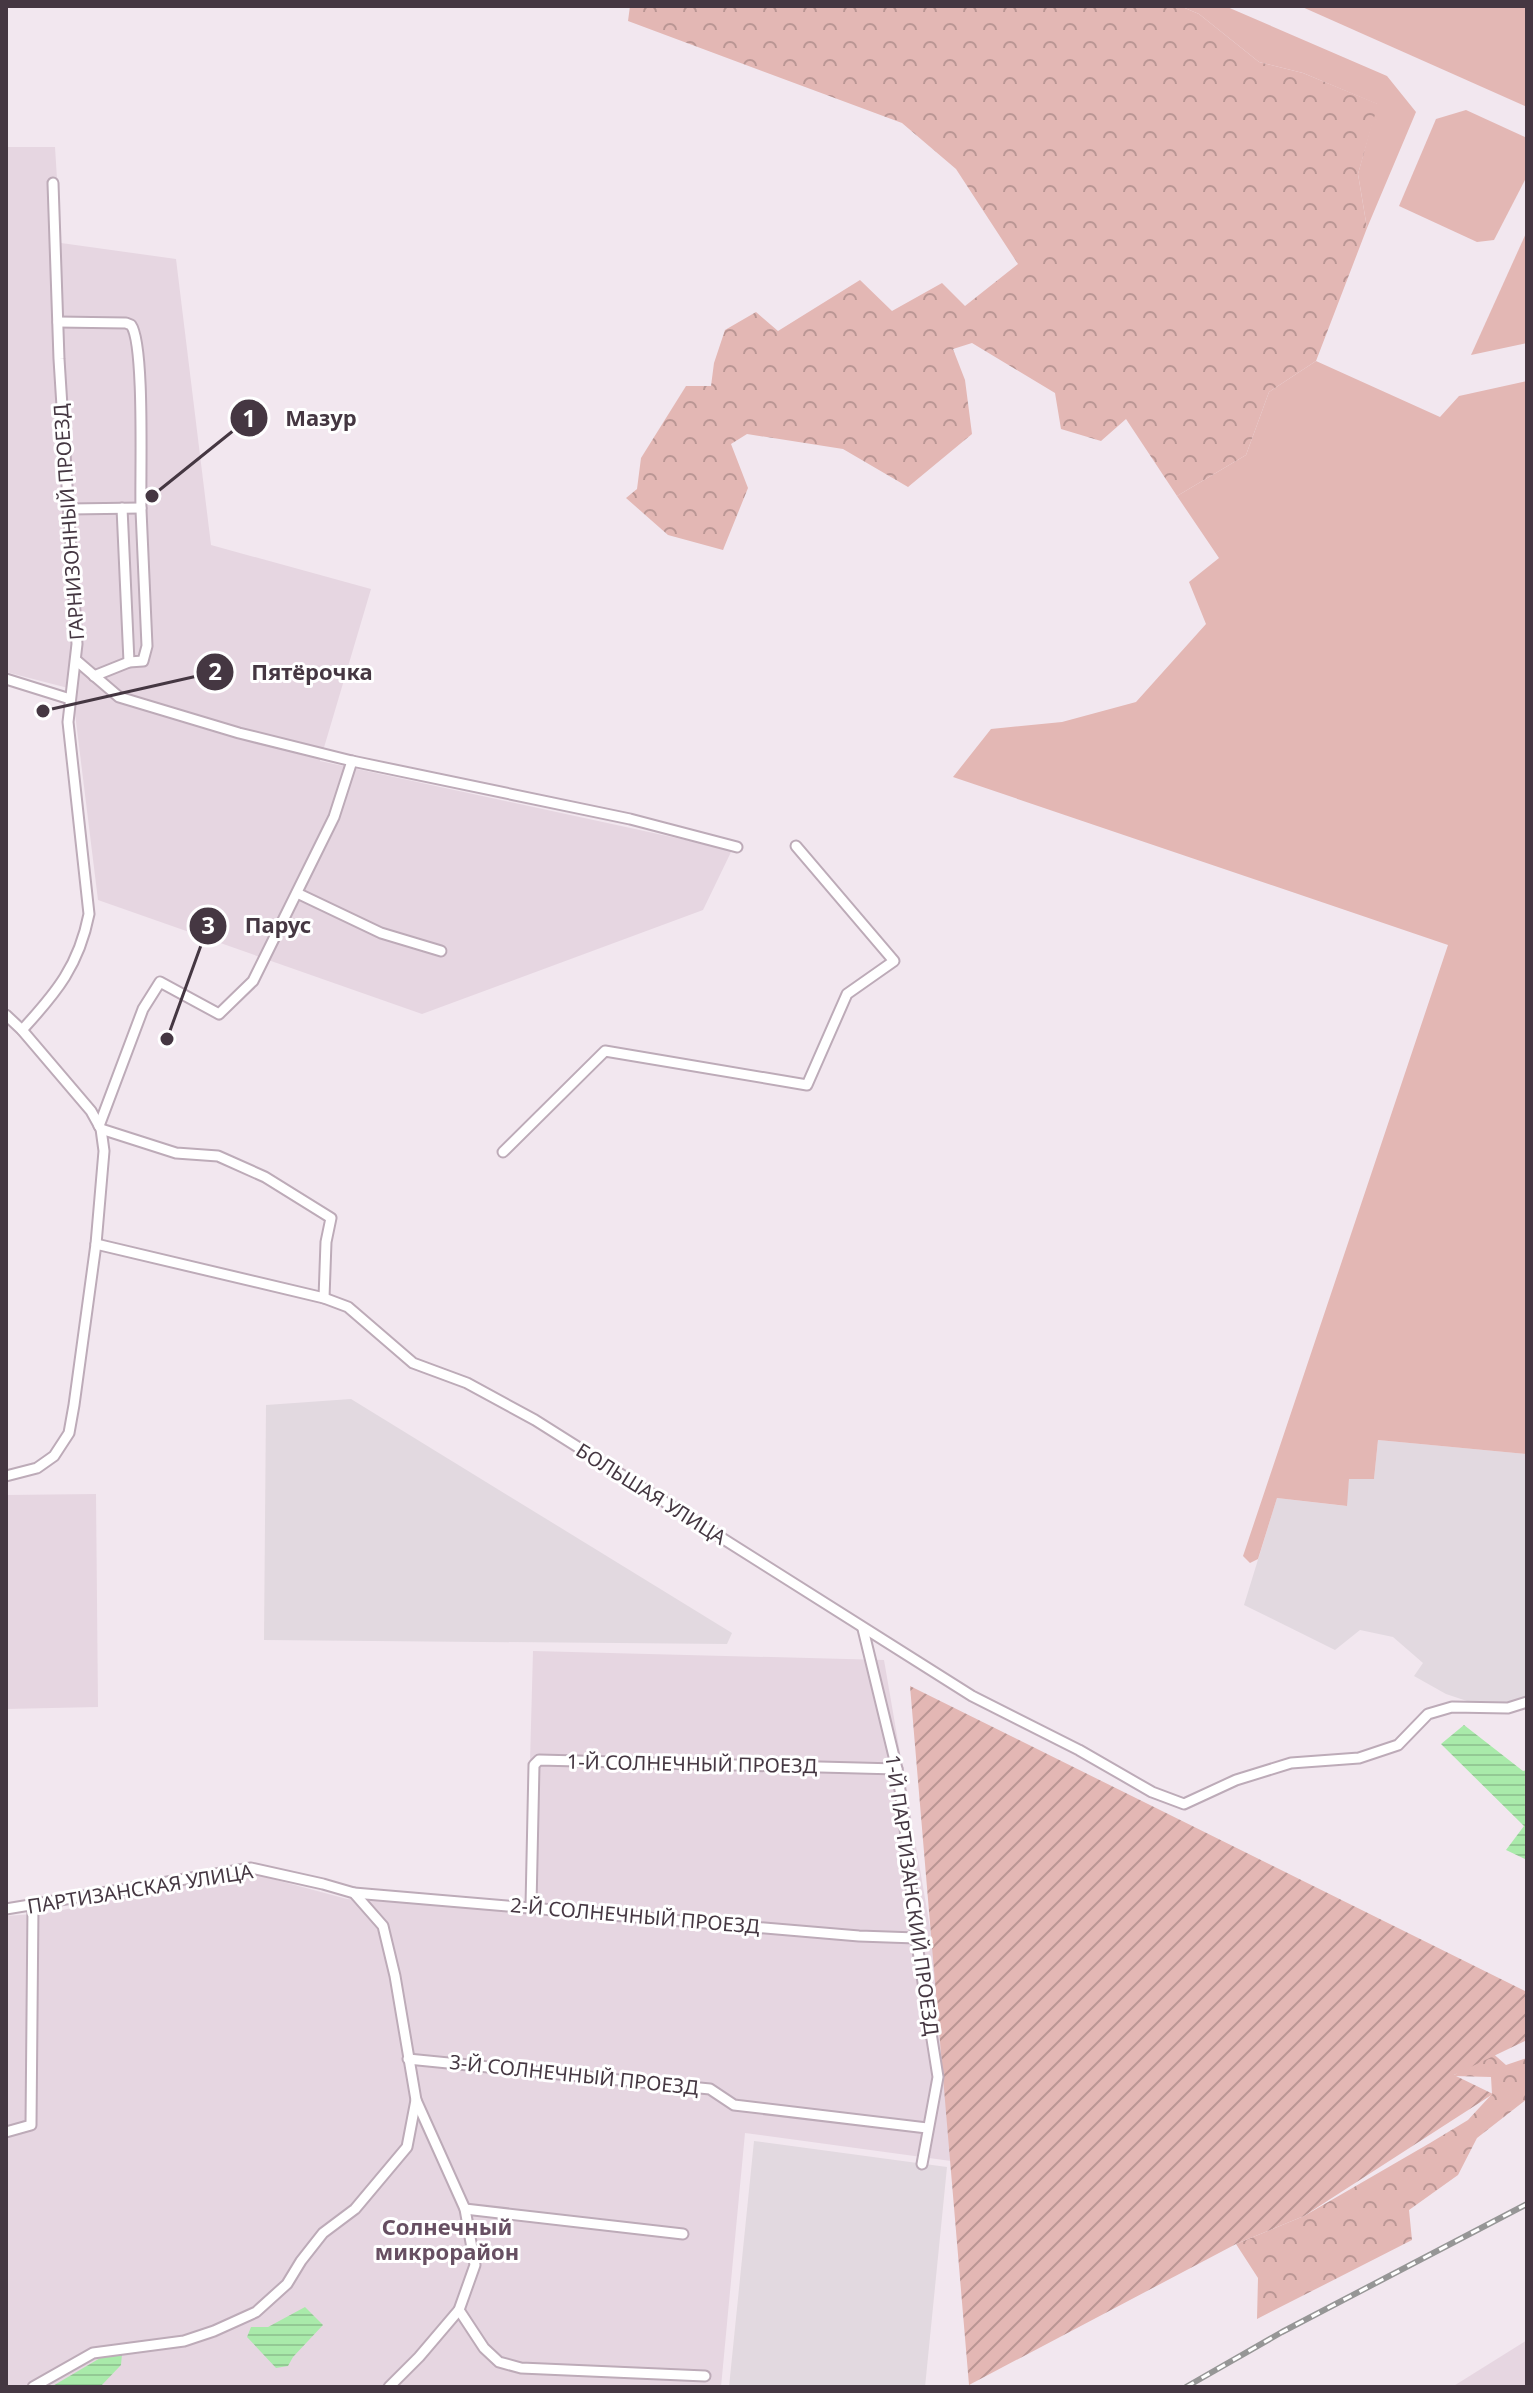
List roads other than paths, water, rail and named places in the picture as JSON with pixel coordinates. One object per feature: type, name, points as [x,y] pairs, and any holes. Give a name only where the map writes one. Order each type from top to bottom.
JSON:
[{"type":"street","name":"ГАРНИЗОННЫЙ ПРОЕЗД","points":[[22,1030],[51,997],[73,964],[83,942],[89,914],[70,743],[70,699],[77,661],[53,183]]},
{"type":"street","points":[[58,322],[120,322],[131,325],[135,330],[139,372],[147,646],[143,661],[129,662],[94,676]]},
{"type":"street","points":[[122,508],[129,662]]},
{"type":"street","points":[[69,509],[141,508]]},
{"type":"street","points":[[77,661],[119,697],[239,733],[352,761],[630,819],[737,847]]},
{"type":"street","points":[[6,679],[70,699]]},
{"type":"street","points":[[100,1127],[143,1009],[160,982],[219,1014],[253,981],[334,817],[352,761]]},
{"type":"street","points":[[503,1152],[605,1051],[807,1085],[847,994],[894,961],[796,846]]},
{"type":"street","points":[[297,893],[381,933],[441,951]]},
{"type":"street","points":[[6,1015],[91,1111],[100,1127],[104,1151],[96,1244],[69,1433],[54,1456],[37,1468],[6,1476]]},
{"type":"street","points":[[100,1127],[176,1153],[218,1156],[265,1177],[331,1218],[326,1242],[324,1298]]},
{"type":"street","name":"БОЛЬШАЯ УЛИЦА","points":[[96,1244],[324,1298],[348,1307],[413,1363],[467,1383],[535,1420],[972,1696],[1079,1750],[1152,1792],[1184,1804],[1236,1780],[1291,1763],[1359,1758],[1398,1745],[1428,1714],[1452,1707],[1508,1708],[1527,1702]]},
{"type":"street","name":"1-Й ПАРТИЗАНСКИЙ ПРОЕЗД","points":[[863,1629],[897,1769],[916,1938],[938,2077],[922,2164]]},
{"type":"street","name":"1-Й СОЛНЕЧНЫЙ ПРОЕЗД","points":[[531,1906],[534,1765],[539,1760],[897,1769]]},
{"type":"street","name":"ПАРТИЗАНСКАЯ УЛИЦА","points":[[6,1909],[251,1868],[354,1893]]},
{"type":"street","points":[[354,1893],[383,1926],[395,1976],[416,2100],[465,2209],[475,2265],[459,2310],[389,2387]]},
{"type":"street","name":"2-Й СОЛНЕЧНЫЙ ПРОЕЗД","points":[[354,1893],[859,1936],[916,1938]]},
{"type":"street","points":[[6,2132],[31,2125],[33,1906]]},
{"type":"street","name":"3-Й СОЛНЕЧНЫЙ ПРОЕЗД","points":[[408,2059],[710,2089],[734,2105],[927,2128]]},
{"type":"street","points":[[33,2387],[93,2353],[184,2341],[256,2312],[287,2284],[323,2233],[355,2209],[407,2147],[416,2100]]},
{"type":"street","points":[[465,2209],[683,2234]]},
{"type":"street","points":[[459,2310],[484,2348],[499,2362],[521,2368],[705,2376]]},
{"type":"railway","points":[[1186,2387],[1282,2332],[1527,2204]]},
{"type":"place","name":"Мазур","points":[[152,496]]},
{"type":"place","name":"Пятёрочка","points":[[43,711]]},
{"type":"place","name":"Парус","points":[[167,1039]]},
{"type":"district","name":"Солнечный микрорайон","points":[[447,2240]]}]
